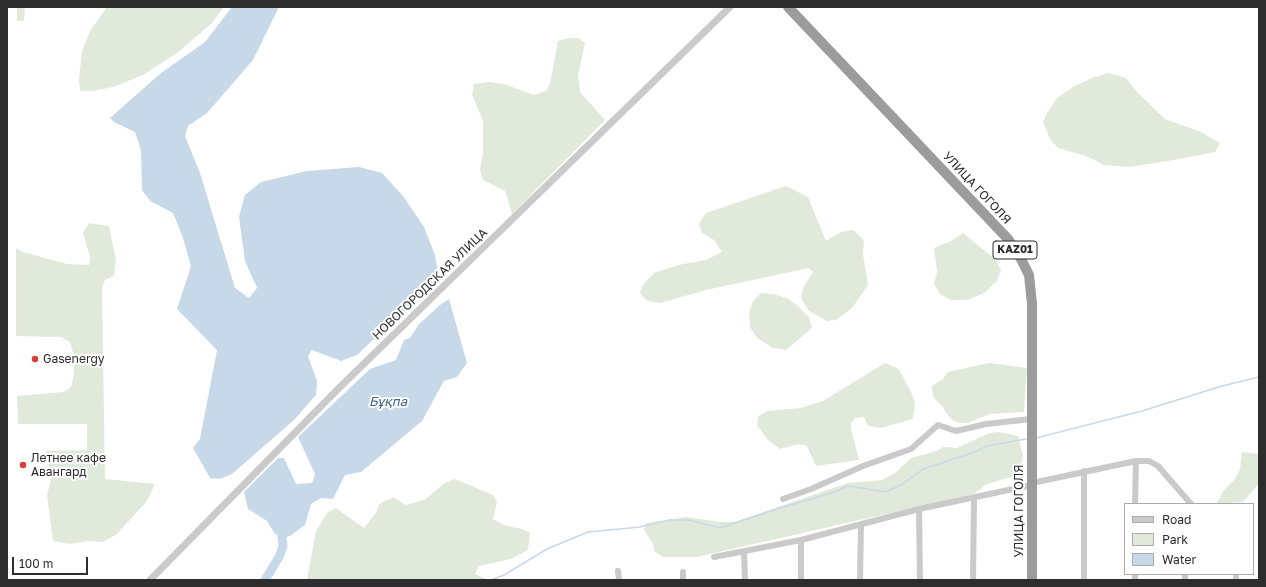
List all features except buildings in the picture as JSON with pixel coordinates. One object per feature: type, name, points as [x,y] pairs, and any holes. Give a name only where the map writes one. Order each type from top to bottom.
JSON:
[{"type":"highway","name":"УЛИЦА ГОГОЛЯ","points":[[788,7],[1003,234],[1021,259],[1029,275],[1032,304],[1032,580]]},
{"type":"street","name":"НОВОГОРОДСКАЯ УЛИЦА","points":[[150,580],[338,389],[730,7]]},
{"type":"street","points":[[783,499],[812,489],[862,466],[912,449],[938,425],[956,431],[986,424],[1031,419]]},
{"type":"street","points":[[1135,503],[1136,461]]},
{"type":"street","points":[[714,557],[801,540],[919,509],[974,498],[1084,471],[1136,461],[1149,461],[1158,466],[1188,502]]},
{"type":"street","points":[[1084,471],[1084,580]]},
{"type":"street","points":[[973,580],[974,498]]},
{"type":"street","points":[[919,509],[920,580]]},
{"type":"street","points":[[860,580],[861,524]]},
{"type":"street","points":[[801,540],[801,580]]},
{"type":"street","points":[[744,552],[745,580]]},
{"type":"street","points":[[618,571],[618,580]]},
{"type":"street","points":[[683,572],[683,580]]},
{"type":"green space","points":[[17,7],[25,7],[24,21],[17,21]]},
{"type":"green space","points":[[107,7],[224,7],[212,23],[177,53],[143,75],[113,87],[93,91],[80,91],[79,78],[82,51],[90,31]]},
{"type":"green space","points":[[568,38],[578,38],[585,43],[578,75],[580,92],[605,120],[512,214],[505,191],[483,180],[480,169],[483,153],[483,121],[472,94],[474,84],[490,82],[504,84],[534,95],[546,91],[550,84],[558,41]]},
{"type":"green space","points":[[1108,73],[1126,78],[1138,93],[1165,119],[1201,132],[1220,143],[1215,152],[1128,167],[1104,165],[1086,156],[1058,148],[1050,139],[1043,122],[1057,98],[1073,87],[1092,78]]},
{"type":"green space","points":[[786,186],[808,197],[826,241],[841,232],[853,230],[864,240],[863,254],[868,285],[852,308],[836,320],[827,321],[809,311],[801,298],[803,288],[813,272],[809,268],[706,290],[660,303],[647,301],[640,293],[643,285],[654,273],[678,265],[706,260],[722,252],[714,240],[702,233],[699,224],[706,213]]},
{"type":"green space","points":[[89,223],[109,226],[116,260],[114,276],[105,280],[102,288],[105,479],[155,484],[147,501],[116,535],[102,542],[89,541],[69,544],[53,541],[47,495],[51,479],[46,451],[87,450],[87,424],[18,424],[17,396],[63,392],[71,387],[74,375],[74,356],[70,342],[61,337],[16,336],[16,248],[23,252],[67,264],[89,265],[90,257],[83,233]]},
{"type":"green space","points":[[963,233],[996,260],[1001,270],[997,281],[984,293],[967,300],[951,300],[940,294],[934,284],[937,272],[934,248],[949,242]]},
{"type":"green space","points":[[761,293],[774,294],[788,299],[797,305],[809,317],[812,328],[786,350],[773,348],[757,338],[750,327],[749,314],[753,301]]},
{"type":"green space","points":[[885,363],[899,369],[912,394],[915,404],[913,419],[880,428],[868,426],[864,417],[855,418],[851,423],[851,429],[859,460],[816,466],[807,446],[798,444],[780,449],[768,440],[757,425],[758,416],[768,411],[800,408],[823,401]]},
{"type":"green space","points":[[989,363],[1027,368],[1024,412],[990,414],[968,423],[959,423],[952,420],[943,407],[933,397],[932,386],[943,379],[948,372]]},
{"type":"green space","points":[[999,432],[1018,436],[1023,456],[1021,467],[1014,476],[987,484],[974,494],[697,557],[663,557],[654,551],[653,544],[644,530],[646,523],[686,517],[721,522],[734,522],[848,483],[882,480],[895,473],[911,458],[937,451],[943,447],[957,448],[989,433]]},
{"type":"green space","points":[[1242,452],[1259,454],[1259,483],[1243,502],[1217,503],[1224,490],[1235,479],[1240,469]]},
{"type":"green space","points":[[455,479],[493,495],[497,502],[493,519],[506,526],[522,529],[530,533],[528,550],[511,559],[479,566],[475,574],[489,580],[307,580],[316,531],[327,513],[336,508],[364,528],[376,513],[379,504],[393,497],[406,505],[426,499],[443,484]]},
{"type":"water","points":[[232,7],[279,7],[253,60],[207,113],[188,126],[185,136],[200,173],[235,288],[249,298],[257,288],[245,261],[239,217],[245,195],[261,182],[307,171],[359,167],[382,173],[403,196],[424,227],[435,255],[439,278],[357,355],[341,361],[312,350],[308,356],[317,381],[316,395],[294,420],[232,474],[220,479],[210,478],[193,448],[200,439],[217,350],[177,309],[191,266],[182,235],[173,213],[150,201],[142,190],[141,150],[135,132],[114,122],[110,118],[161,73],[205,42]]},
{"type":"water","name":"Бұқпа","points":[[449,299],[467,363],[457,377],[444,381],[422,421],[361,472],[345,475],[333,499],[321,498],[311,504],[305,525],[290,536],[282,538],[275,534],[267,521],[248,509],[244,492],[278,458],[284,458],[296,484],[312,483],[315,474],[298,437],[370,369],[396,360],[404,340],[410,338],[419,324]]},
{"type":"waterway","points":[[1036,438],[1142,411],[1222,386],[1259,377]]},
{"type":"waterway","points":[[491,580],[504,575],[547,549],[588,532],[640,527],[670,520],[689,520],[720,528],[835,492],[848,486],[886,492],[901,485],[923,469],[975,452],[987,446],[1026,439]]},
{"type":"waterway","name":"Бұқпа","points":[[265,580],[279,557],[283,546],[282,538]]},
{"type":"place","name":"Gasenergy","points":[[35,359]]},
{"type":"place","name":"Летнее кафе Авангард","points":[[23,465]]}]
